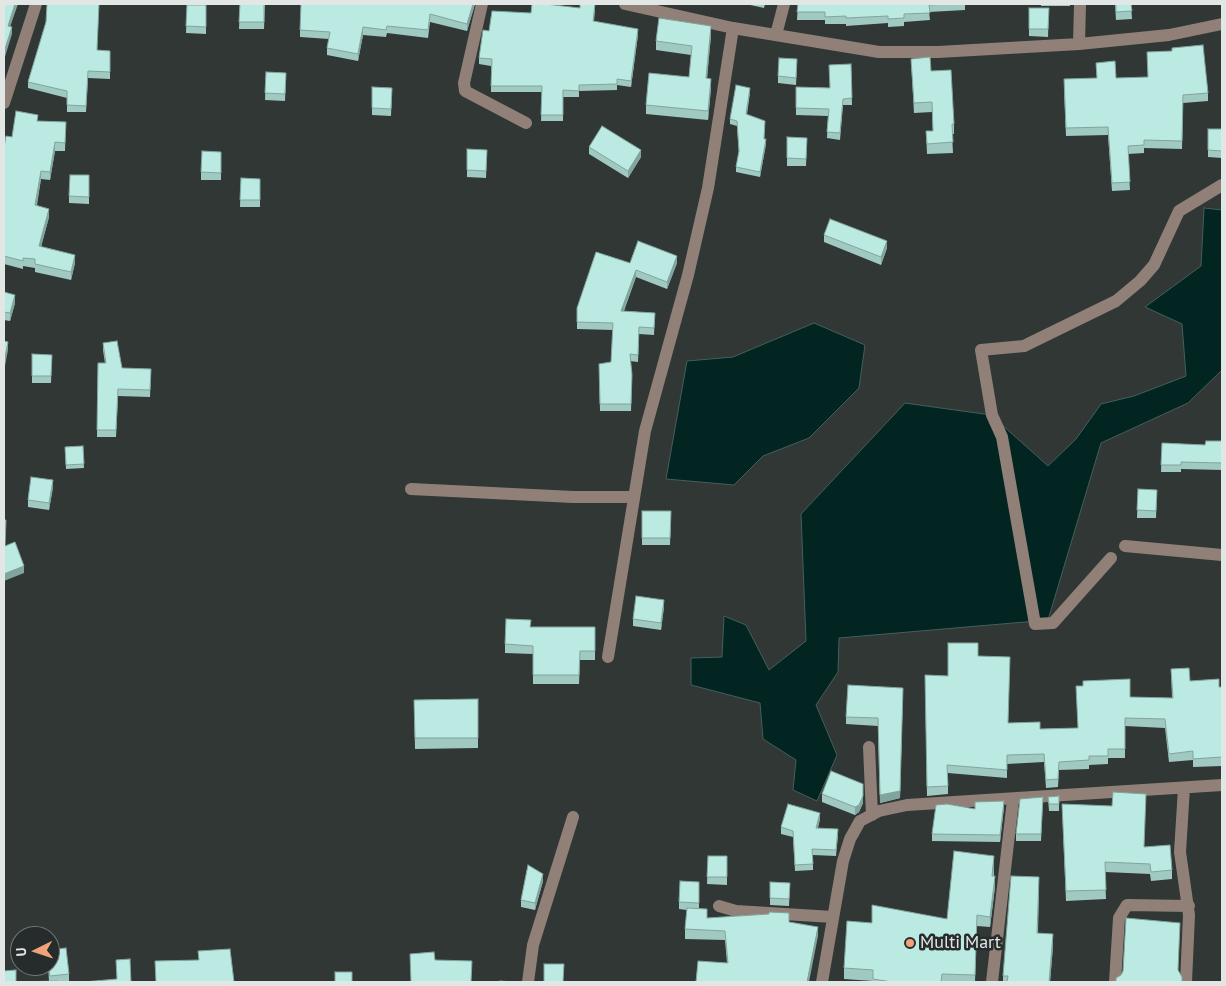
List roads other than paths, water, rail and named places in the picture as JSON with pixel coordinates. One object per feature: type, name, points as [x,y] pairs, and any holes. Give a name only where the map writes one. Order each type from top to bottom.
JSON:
[{"type":"street","points":[[4,103],[36,4]]},
{"type":"street","points":[[482,4],[464,83],[466,91],[526,122]]},
{"type":"street","points":[[626,4],[733,28],[878,52],[938,52],[1079,44],[1169,34],[1222,24]]},
{"type":"street","points":[[776,35],[784,4]]},
{"type":"street","points":[[1079,44],[1080,4]]},
{"type":"street","points":[[608,657],[645,431],[688,274],[708,188],[733,28]]},
{"type":"street","points":[[1111,558],[1052,624],[1035,624],[1002,437],[992,415],[981,350],[1024,346],[1116,301],[1140,281],[1154,265],[1179,211],[1222,186]]},
{"type":"street","points":[[411,489],[573,497],[634,497]]},
{"type":"street","points":[[1125,546],[1222,554]]},
{"type":"street","points":[[869,747],[872,815]]},
{"type":"street","points":[[822,982],[843,861],[850,839],[860,821],[872,815],[907,805],[1013,800],[1222,785]]},
{"type":"street","points":[[1184,788],[1180,852],[1189,906],[1186,982]]},
{"type":"street","points":[[992,982],[1013,800]]},
{"type":"street","points":[[528,982],[536,935],[573,816]]},
{"type":"street","points":[[1115,982],[1119,918],[1126,905],[1189,906]]},
{"type":"street","points":[[718,906],[736,911],[833,917]]},
{"type":"water","points":[[1204,208],[1222,210],[1222,370],[1188,403],[1101,443],[1048,620],[839,638],[838,672],[816,705],[837,755],[817,801],[793,790],[796,760],[763,739],[760,703],[691,685],[691,658],[722,657],[724,616],[746,625],[769,670],[806,641],[801,514],[905,403],[991,415],[1048,466],[1076,439],[1101,404],[1134,396],[1186,376],[1182,324],[1145,307],[1201,266]]},
{"type":"water","points":[[814,323],[865,345],[859,388],[809,438],[763,456],[734,485],[666,479],[687,361],[733,357]]},
{"type":"place","name":"Multi Mart","points":[[910,943]]}]
